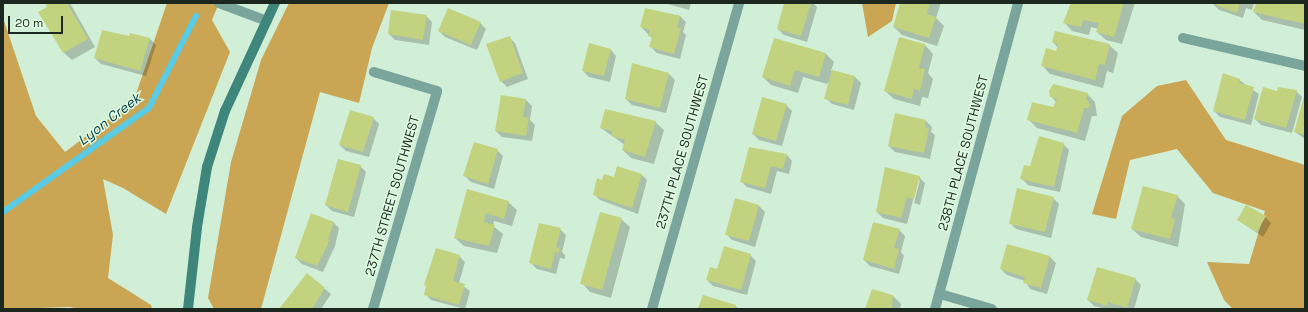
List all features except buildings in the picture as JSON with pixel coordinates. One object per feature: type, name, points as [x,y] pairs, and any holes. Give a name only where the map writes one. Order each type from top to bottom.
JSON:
[{"type":"main road","points":[[188,309],[207,167],[225,111],[275,3]]},
{"type":"street","points":[[219,3],[267,21]]},
{"type":"street","name":"237TH PLACE SOUTHWEST","points":[[652,309],[739,3]]},
{"type":"street","name":"238TH PLACE SOUTHWEST","points":[[936,309],[1018,3]]},
{"type":"street","points":[[1183,38],[1305,66]]},
{"type":"street","name":"237TH STREET SOUTHWEST","points":[[374,72],[437,91],[374,309]]},
{"type":"street","points":[[940,294],[992,309]]},
{"type":"shaded area","points":[[167,3],[219,3],[212,20],[230,52],[166,214],[123,188],[103,179],[113,235],[108,278],[151,305],[152,309],[79,309],[70,307],[3,309],[3,18],[36,116],[65,152],[134,100]]},
{"type":"shaded area","points":[[289,3],[389,3],[372,48],[359,103],[320,92],[261,309],[214,309],[208,298],[231,162],[261,60]]},
{"type":"shaded area","points":[[862,3],[896,3],[892,21],[868,37]]},
{"type":"shaded area","points":[[1186,80],[1226,140],[1305,165],[1305,309],[1233,309],[1224,300],[1207,262],[1249,264],[1265,211],[1213,193],[1177,149],[1130,160],[1116,219],[1092,214],[1122,116],[1157,86]]},
{"type":"waterway","name":"Lyon Creek","points":[[3,212],[149,108],[196,16]]}]
